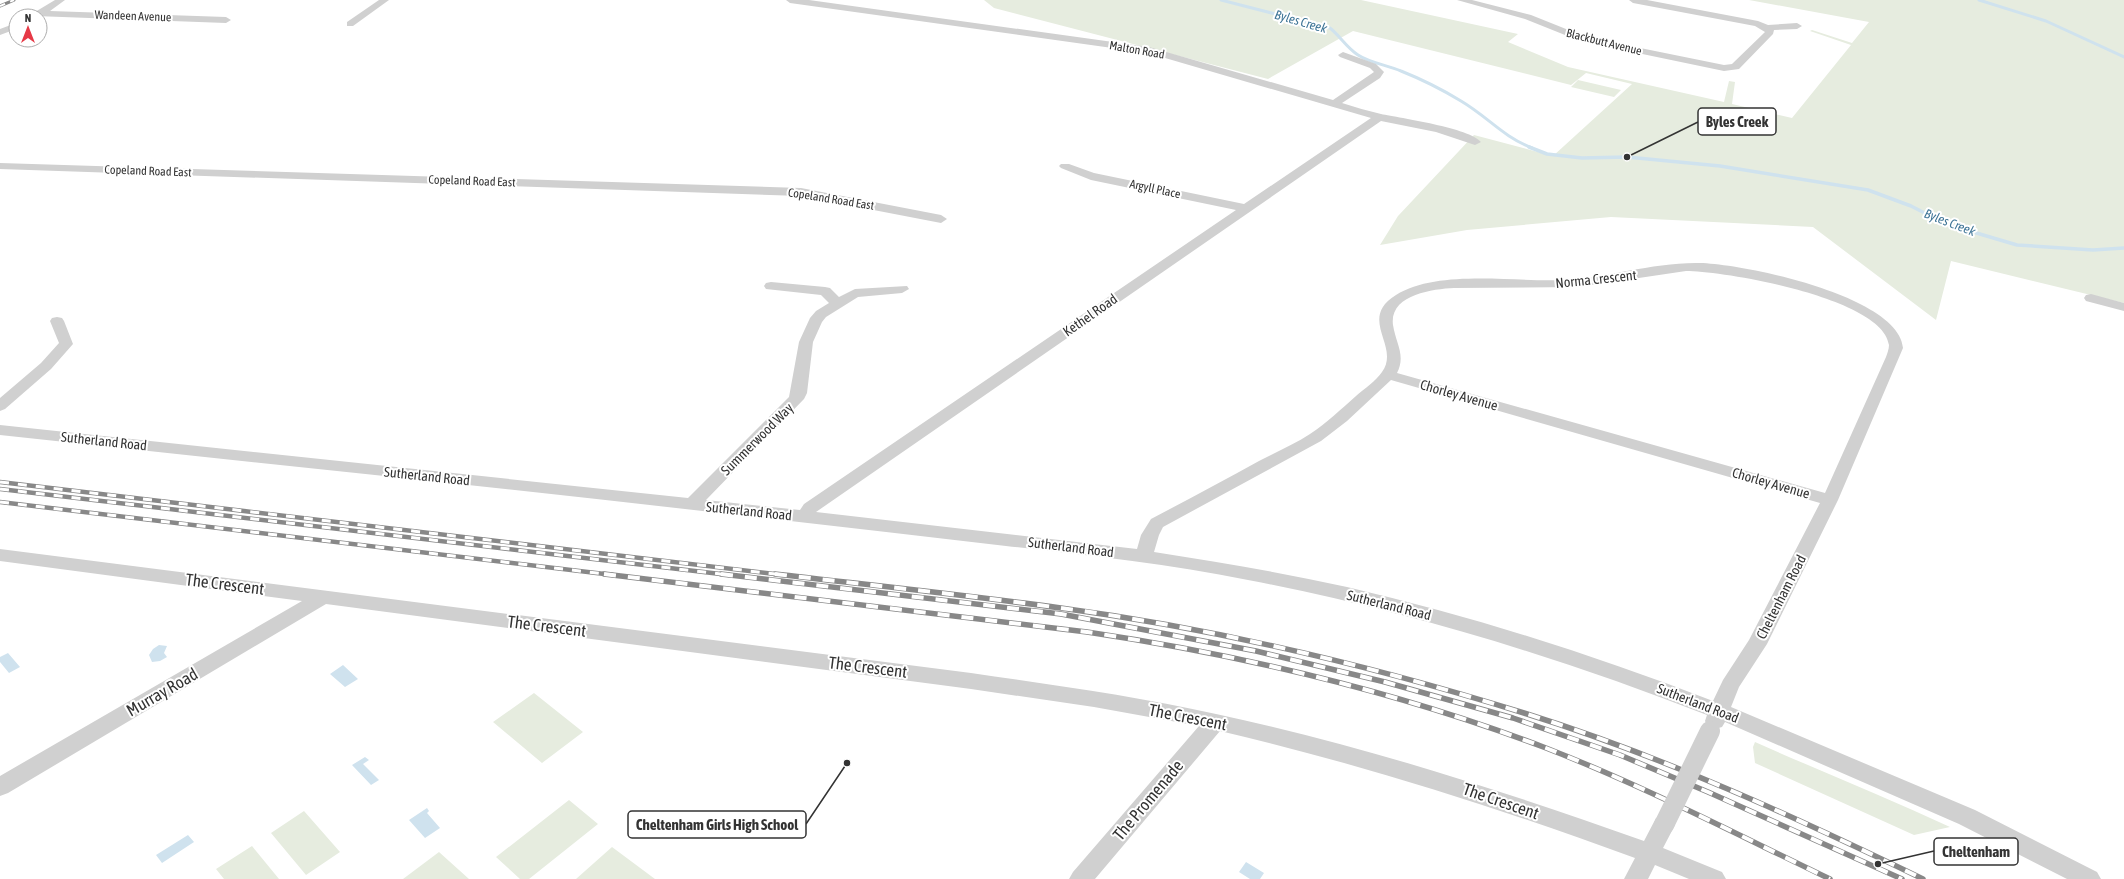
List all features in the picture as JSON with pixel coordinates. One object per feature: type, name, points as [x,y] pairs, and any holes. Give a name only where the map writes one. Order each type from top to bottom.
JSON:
[{"type":"street","points":[[48,8],[61,0]]},
{"type":"street","points":[[350,24],[385,0]]},
{"type":"street","name":"Malton Road","points":[[790,0],[881,9],[1149,50],[1380,117],[1405,121],[1475,142]]},
{"type":"street","name":"Blackbutt Avenue","points":[[1461,0],[1528,17],[1583,39],[1696,63],[1727,68],[1740,76]]},
{"type":"street","points":[[1633,0],[1758,24],[1767,28],[1797,26]]},
{"type":"street","name":"Wandeen Avenue","points":[[48,15],[226,20]]},
{"type":"street","points":[[1727,68],[1735,67],[1770,32],[1767,28]]},
{"type":"street","points":[[1334,104],[1376,76],[1379,72],[1374,66],[1343,56]]},
{"type":"street","name":"Kethel Road","points":[[804,516],[810,508],[1245,208],[1380,117]]},
{"type":"street","name":"Copeland Road East","points":[[0,166],[801,192],[941,219]]},
{"type":"street","name":"Argyll Place","points":[[1065,166],[1091,176],[1245,208]]},
{"type":"street","name":"Norma Crescent","points":[[1388,374],[1393,367],[1395,358],[1393,343],[1384,317],[1387,309],[1402,297],[1422,288],[1436,285],[1578,283],[1701,267],[1736,271],[1820,292],[1855,305],[1872,316]]},
{"type":"street","points":[[771,286],[825,291],[837,302]]},
{"type":"street","name":"Summerwood Way","points":[[691,505],[796,400],[799,393],[806,342],[810,329],[821,314],[837,302],[859,292],[902,289]]},
{"type":"street","points":[[2091,298],[2124,307]]},
{"type":"street","name":"Cheltenham Road","points":[[1636,879],[1720,711],[1730,685],[1757,644],[1830,500],[1895,350],[1896,344],[1892,335],[1872,316]]},
{"type":"street","points":[[0,406],[46,366],[66,344],[57,321]]},
{"type":"street","points":[[1144,556],[1150,535],[1157,523],[1315,438],[1341,418],[1388,374]]},
{"type":"street","name":"Chorley Avenue","points":[[1388,374],[1830,500]]},
{"type":"street","name":"Sutherland Road","points":[[0,430],[804,516],[1144,556],[1246,573],[1347,594],[1446,619],[1544,648],[1622,674],[1720,711],[1967,818],[2089,879]]},
{"type":"street","name":"The Crescent","points":[[0,555],[971,680],[1094,699],[1215,722],[1320,747],[1431,777],[1649,852],[1714,879]]},
{"type":"street","name":"Murray Road","points":[[0,787],[324,597]]},
{"type":"street","name":"The Promenade","points":[[1081,879],[1215,722]]},
{"type":"shaded area","points":[[984,0],[1361,0],[1518,34],[1508,42],[1568,67],[1724,102],[1729,81],[1735,82],[1732,104],[1792,118],[1851,45],[1810,31],[1812,30],[1852,43],[1869,22],[1749,0],[2124,0],[2124,303],[1951,261],[1936,320],[1813,227],[1611,217],[1467,230],[1380,245],[1398,216],[1474,135],[1553,156],[1632,84],[1586,73],[1571,85],[1353,31],[1268,79],[994,8]]},
{"type":"shaded area","points":[[1578,80],[1621,90],[1614,97],[1571,87]]},
{"type":"shaded area","points":[[534,693],[583,732],[542,763],[493,722]]},
{"type":"shaded area","points":[[1755,742],[1950,827],[1914,835],[1755,763],[1753,747]]},
{"type":"shaded area","points":[[569,800],[598,824],[529,879],[520,879],[496,857]]},
{"type":"shaded area","points":[[304,811],[340,852],[306,875],[271,833]]},
{"type":"shaded area","points":[[252,846],[279,879],[224,879],[216,869]]},
{"type":"shaded area","points":[[612,847],[655,879],[576,879]]},
{"type":"shaded area","points":[[439,852],[469,879],[403,879]]},
{"type":"water","points":[[159,645],[167,646],[164,653],[167,657],[160,661],[152,662],[149,655],[153,649]]},
{"type":"water","points":[[8,653],[20,667],[9,673],[0,662],[0,657]]},
{"type":"water","points":[[343,665],[358,679],[345,687],[330,674]]},
{"type":"water","points":[[365,757],[369,760],[363,764],[379,780],[371,785],[352,765]]},
{"type":"water","points":[[427,808],[429,811],[427,813],[440,828],[425,838],[409,820]]},
{"type":"water","points":[[188,835],[194,842],[162,863],[156,855]]},
{"type":"water","points":[[1246,862],[1264,873],[1260,879],[1250,879],[1239,872]]},
{"type":"waterway","name":"Byles Creek","points":[[1221,0],[1330,28],[1350,49],[1358,55],[1409,74],[1454,97],[1471,107],[1512,138],[1532,148]]},
{"type":"waterway","points":[[1979,0],[2046,21],[2124,57]]},
{"type":"waterway","name":"Byles Creek","points":[[1529,147],[1547,154],[1582,158],[1627,157],[1720,166],[1868,190],[1911,206],[1946,224],[2017,245],[2093,250],[2124,248]]},
{"type":"railway","points":[[0,6],[14,0]]},
{"type":"railway","points":[[0,482],[783,575]]},
{"type":"railway","points":[[0,489],[729,575]]},
{"type":"railway","points":[[0,502],[613,575]]},
{"type":"railway","points":[[604,574],[1087,632],[1203,652],[1320,678],[1434,709],[1546,748],[1654,794],[1830,879]]},
{"type":"railway","points":[[721,574],[1061,614],[1256,651],[1385,682],[1513,718],[1620,755],[1708,792],[1902,879]]},
{"type":"railway","points":[[775,574],[990,599],[1119,617],[1236,638],[1410,680],[1524,713],[1626,748],[1726,788],[1776,810],[1923,879]]},
{"type":"place","name":"Byles Creek","points":[[1627,157]]},
{"type":"place","name":"Cheltenham Girls High School","points":[[847,763]]},
{"type":"place","name":"Cheltenham","points":[[1878,864]]}]
